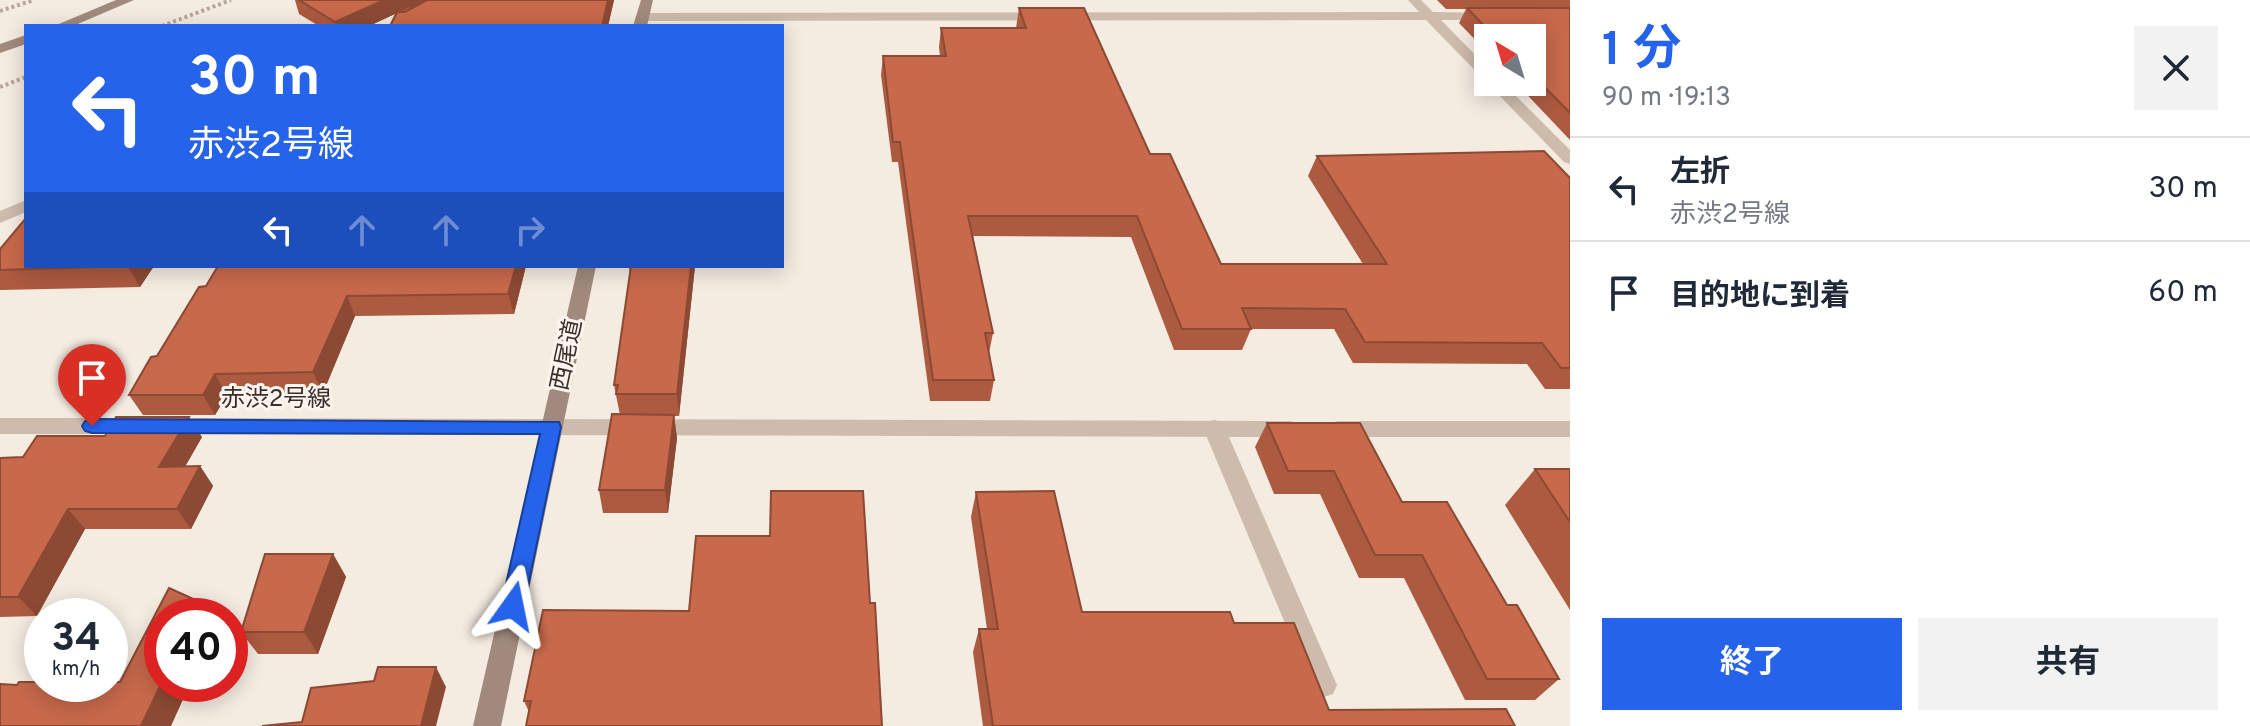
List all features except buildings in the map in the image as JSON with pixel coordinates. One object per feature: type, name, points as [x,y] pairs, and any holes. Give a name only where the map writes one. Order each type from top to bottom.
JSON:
[{"type":"street","points":[[66,24],[128,0]]},
{"type":"street","points":[[647,0],[641,21],[1506,16]]},
{"type":"street","points":[[1414,0],[1474,62]]},
{"type":"street","points":[[0,49],[24,40]]},
{"type":"street","points":[[1508,96],[1570,159]]},
{"type":"street","points":[[0,218],[24,206]]},
{"type":"street","name":"西尾道","points":[[487,726],[587,268]]},
{"type":"street","name":"赤渋2号線","points":[[0,426],[1570,429]]},
{"type":"street","points":[[1214,428],[1324,685]]},
{"type":"path","points":[[0,11],[34,0]]},
{"type":"path","points":[[167,24],[231,0]]},
{"type":"path","points":[[0,87],[24,78]]},
{"type":"route","points":[[92,426],[552,427],[513,606]]}]
